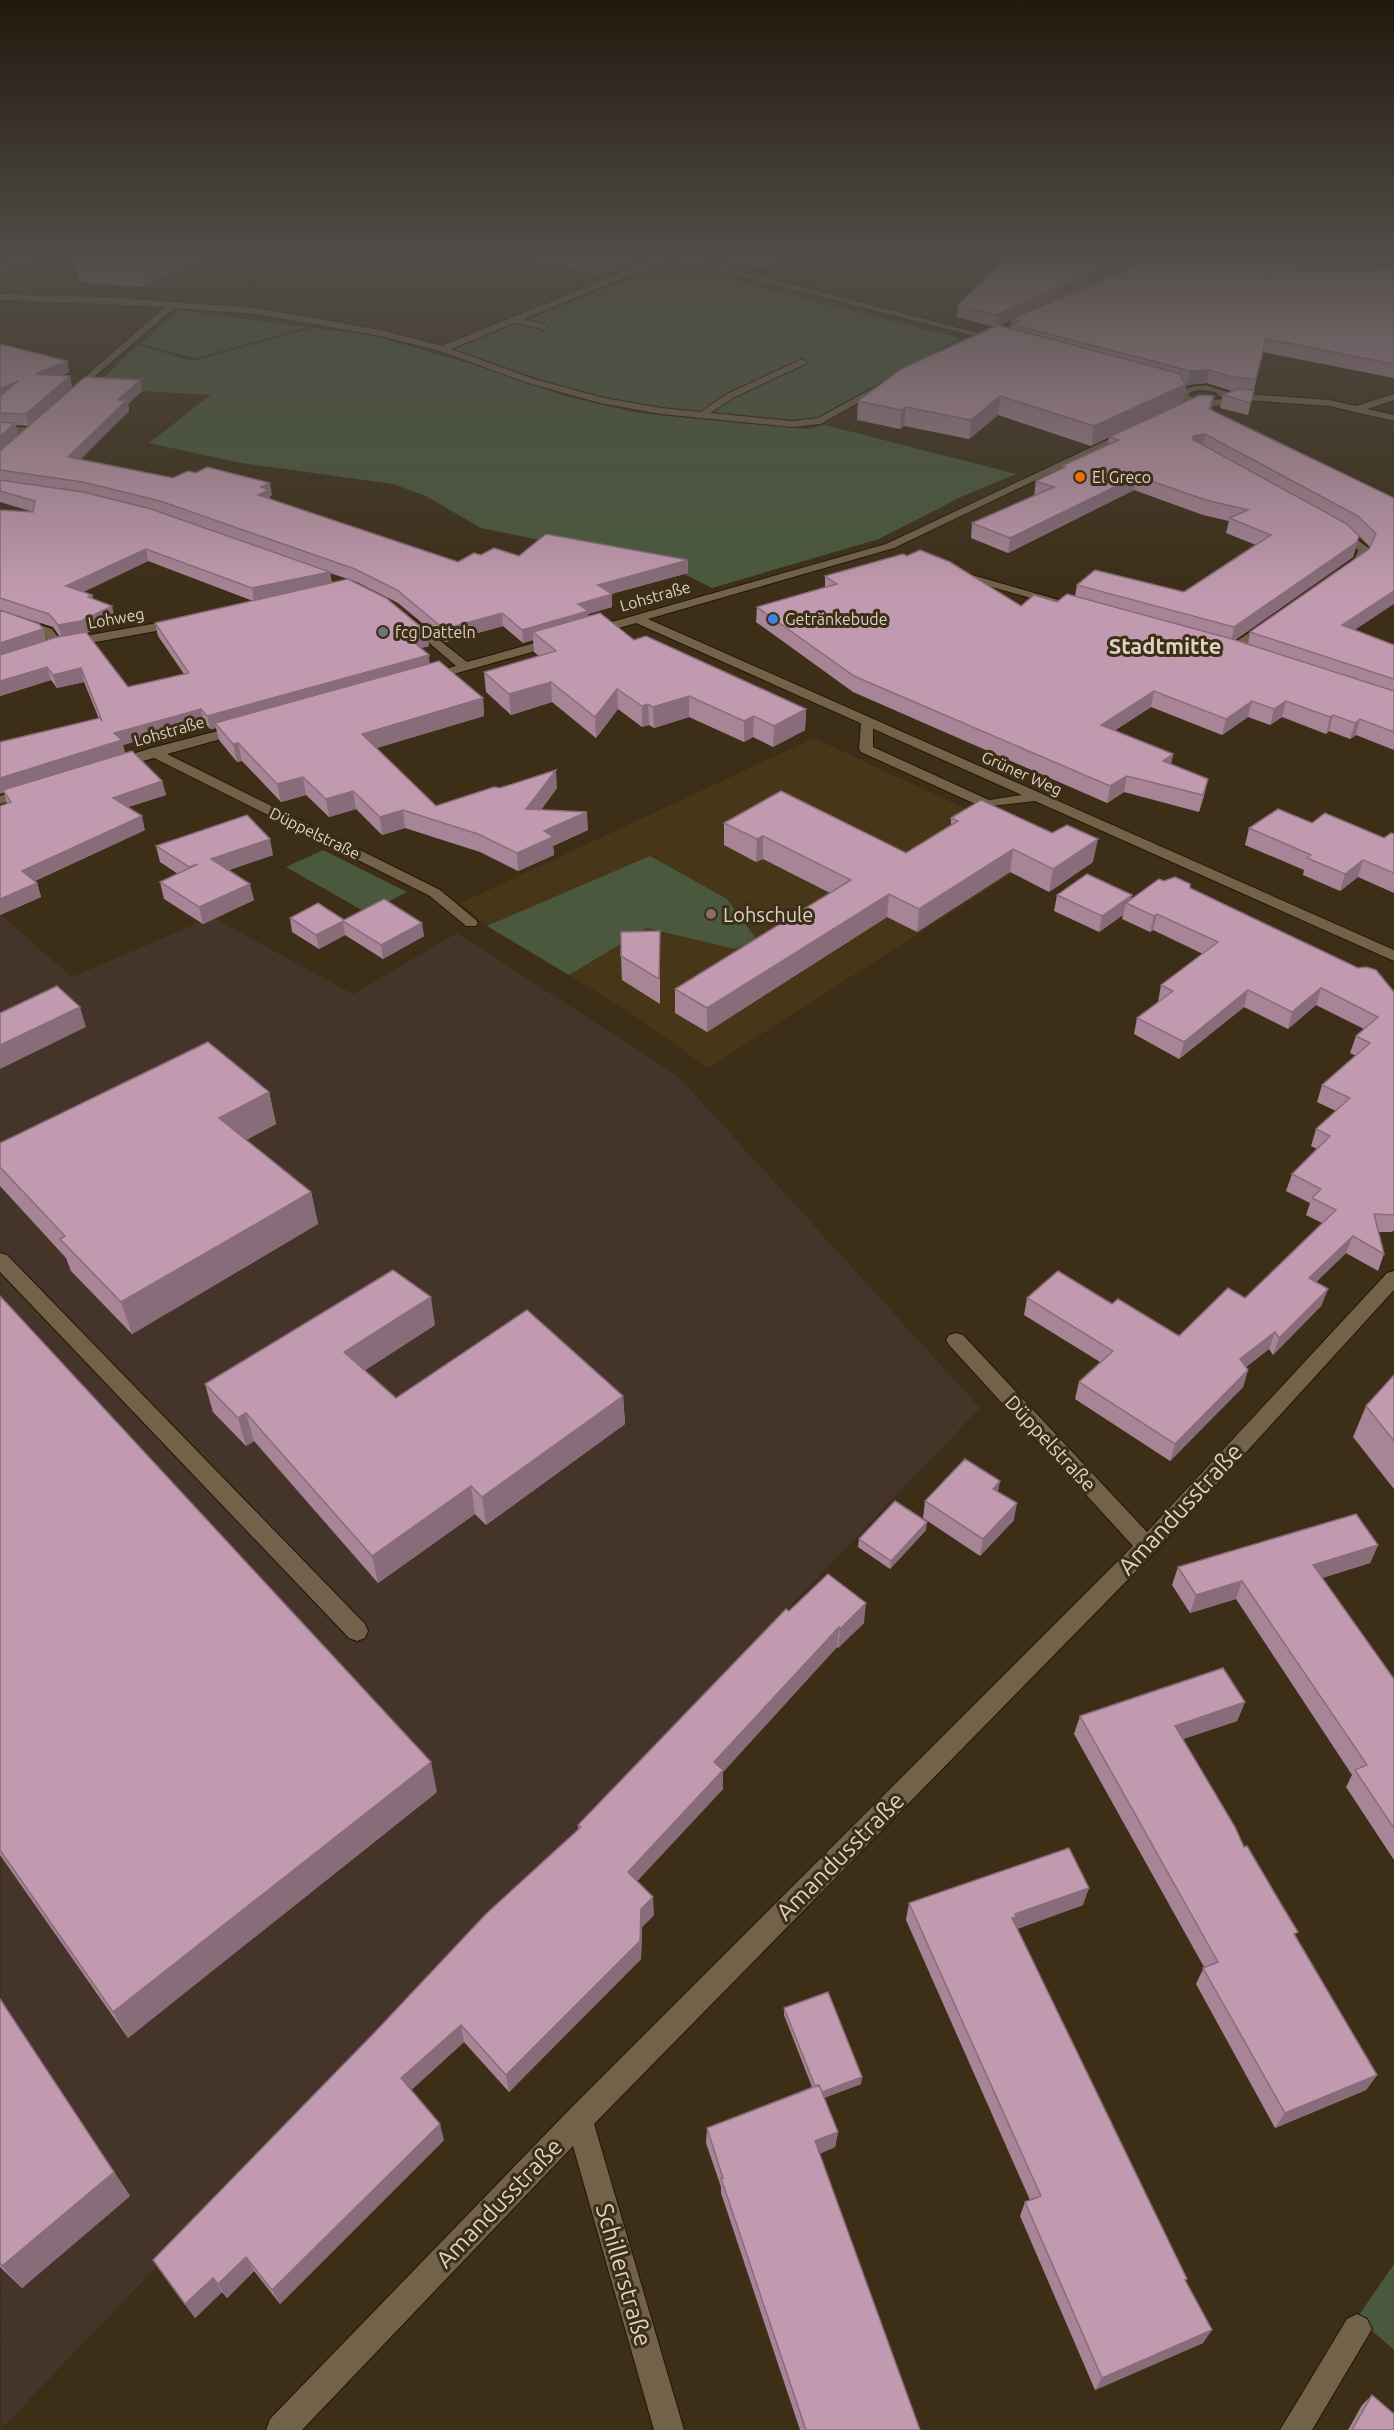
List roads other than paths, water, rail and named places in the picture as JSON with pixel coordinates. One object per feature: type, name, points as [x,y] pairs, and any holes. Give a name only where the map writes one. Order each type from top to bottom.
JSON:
[{"type":"street","points":[[63,402],[101,368]]},
{"type":"street","points":[[499,368],[568,392],[622,405],[792,424],[820,421],[897,378]]},
{"type":"street","points":[[701,415],[730,396],[788,368]]},
{"type":"street","points":[[1171,386],[1186,390],[1211,388],[1228,396],[1329,403],[1394,418]]},
{"type":"street","points":[[1186,390],[1183,393],[1184,397],[1196,403]]},
{"type":"street","points":[[1177,412],[1196,403],[1223,402],[1228,400],[1228,396]]},
{"type":"street","points":[[1357,409],[1394,397]]},
{"type":"street","points":[[0,429],[32,431]]},
{"type":"street","name":"Lohstraße","points":[[411,682],[895,549],[1135,431]]},
{"type":"street","points":[[1328,524],[1348,535],[1364,549],[1360,560],[1331,580]]},
{"type":"street","points":[[942,568],[1062,604]]},
{"type":"street","points":[[0,602],[33,615]]},
{"type":"street","name":"Lohweg","points":[[0,615],[48,632],[53,646],[175,624]]},
{"type":"street","points":[[402,615],[465,667]]},
{"type":"street","points":[[1233,649],[1282,615]]},
{"type":"street","name":"Grüner Weg","points":[[636,619],[1394,956]]},
{"type":"street","points":[[867,723],[866,749],[987,804],[1035,796]]},
{"type":"street","name":"Lohstraße","points":[[99,770],[256,725]]},
{"type":"street","name":"Düppelstraße","points":[[153,753],[435,893],[471,923]]},
{"type":"street","points":[[0,800],[44,787]]},
{"type":"street","points":[[0,1260],[357,1631]]},
{"type":"street","name":"Amandusstraße","points":[[281,2430],[579,2120],[1147,1546],[1392,1283]]},
{"type":"street","name":"Düppelstraße","points":[[956,1340],[1147,1546]]},
{"type":"street","name":"Schillerstraße","points":[[579,2120],[669,2430]]},
{"type":"street","points":[[1295,2430],[1357,2329]]},
{"type":"place","name":"El Greco","points":[[1080,477]]},
{"type":"place","name":"Getränkebude","points":[[773,619]]},
{"type":"place","name":"fcg Datteln","points":[[383,632]]},
{"type":"place","name":"Lohschule","points":[[711,914]]},
{"type":"district","name":"Stadtmitte","points":[[1165,645]]}]
